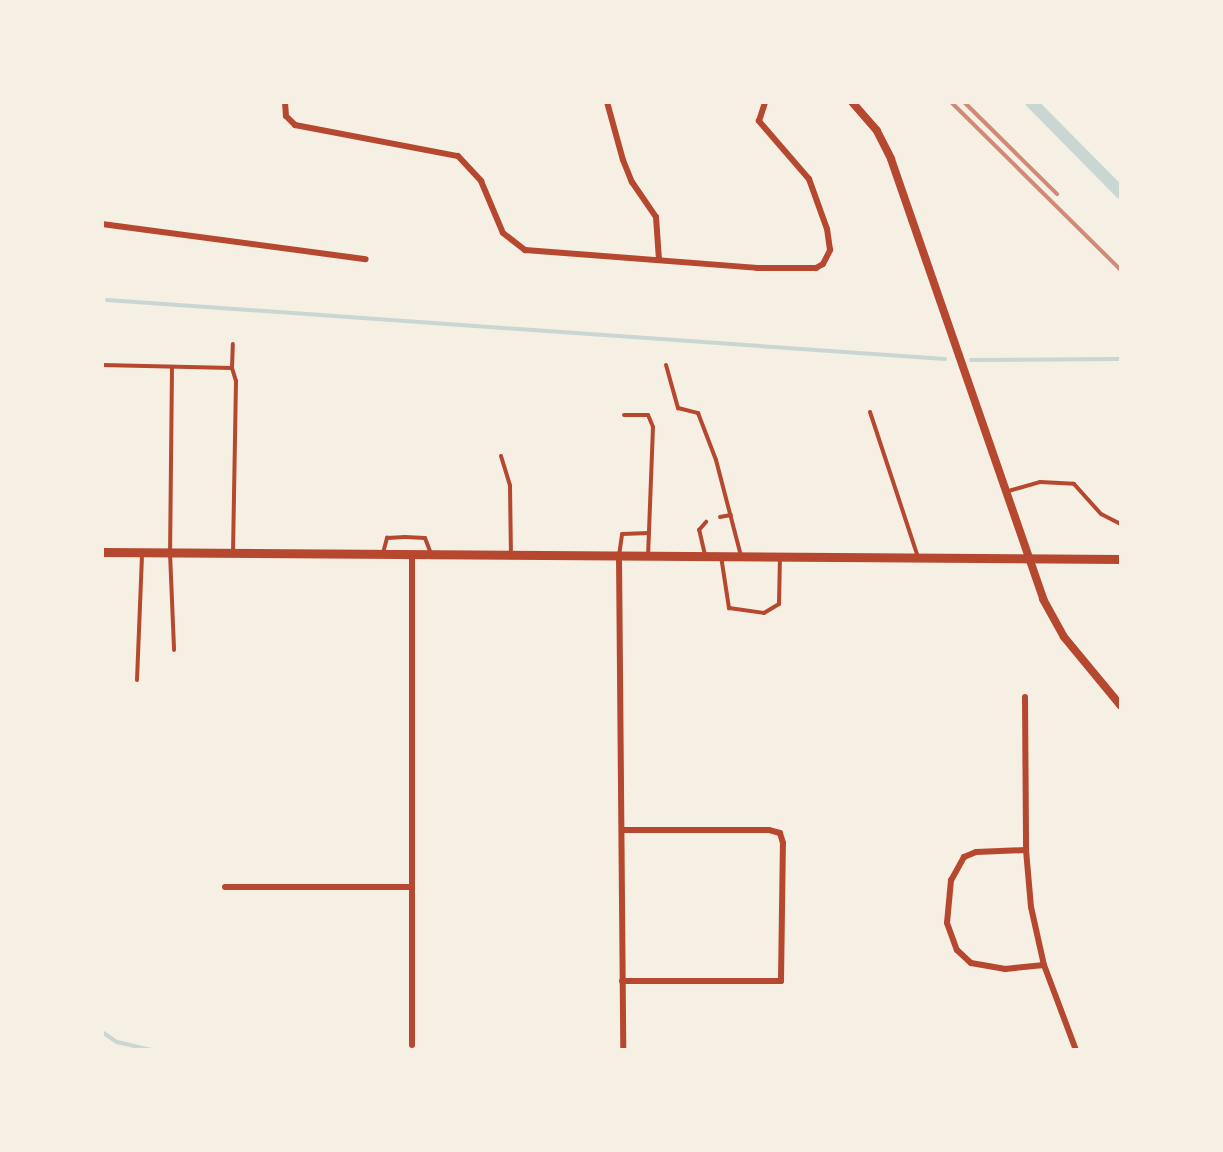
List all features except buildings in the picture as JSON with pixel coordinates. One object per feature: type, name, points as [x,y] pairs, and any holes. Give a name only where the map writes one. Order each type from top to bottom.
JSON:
[{"type":"main road","points":[[102,552],[1121,559]]},
{"type":"street","points":[[285,102],[286,116],[295,125],[446,151],[458,156],[481,181],[503,233],[525,250],[806,270],[823,264],[830,250],[827,229],[809,178],[759,121],[765,102]]},
{"type":"street","points":[[607,102],[617,144],[632,182],[656,217],[659,260]]},
{"type":"street","points":[[852,102],[877,131],[891,159],[1027,558],[1055,624],[1121,706]]},
{"type":"street","points":[[102,224],[366,260]]},
{"type":"street","points":[[412,554],[410,887],[412,1045]]},
{"type":"street","points":[[619,556],[623,1050]]},
{"type":"street","points":[[1025,697],[1026,850],[1031,907],[1044,965],[1076,1050]]},
{"type":"street","points":[[622,830],[769,830],[780,833],[783,843],[781,981],[622,981]]},
{"type":"street","points":[[1026,850],[976,852],[964,857],[951,880],[947,924],[957,950],[971,963],[1005,969],[1044,965]]},
{"type":"street","points":[[225,887],[410,887]]},
{"type":"lane","points":[[232,344],[232,368],[236,381],[233,554]]},
{"type":"lane","points":[[102,365],[232,368]]},
{"type":"lane","points":[[666,365],[678,408],[698,413],[731,515],[741,557]]},
{"type":"lane","points":[[172,367],[170,553],[174,650]]},
{"type":"lane","points":[[870,412],[918,558]]},
{"type":"lane","points":[[624,415],[648,415],[653,427],[648,556]]},
{"type":"lane","points":[[501,456],[510,486],[511,555]]},
{"type":"lane","points":[[1005,492],[1040,482],[1074,484],[1101,514],[1121,524]]},
{"type":"lane","points":[[720,517],[731,515]]},
{"type":"lane","points":[[705,556],[699,530],[706,522]]},
{"type":"lane","points":[[619,556],[622,534],[649,533]]},
{"type":"lane","points":[[383,554],[387,538],[405,537],[424,538],[432,555]]},
{"type":"lane","points":[[137,680],[142,552]]},
{"type":"lane","points":[[721,556],[729,608],[764,613],[779,604],[781,557]]},
{"type":"waterway","points":[[1031,102],[1121,193]]},
{"type":"waterway","points":[[107,300],[945,359]]},
{"type":"waterway","points":[[971,360],[1121,359]]},
{"type":"waterway","points":[[102,1032],[117,1042],[151,1050]]},
{"type":"railway","points":[[951,102],[1121,270]]},
{"type":"railway","points":[[964,102],[1057,194]]}]
